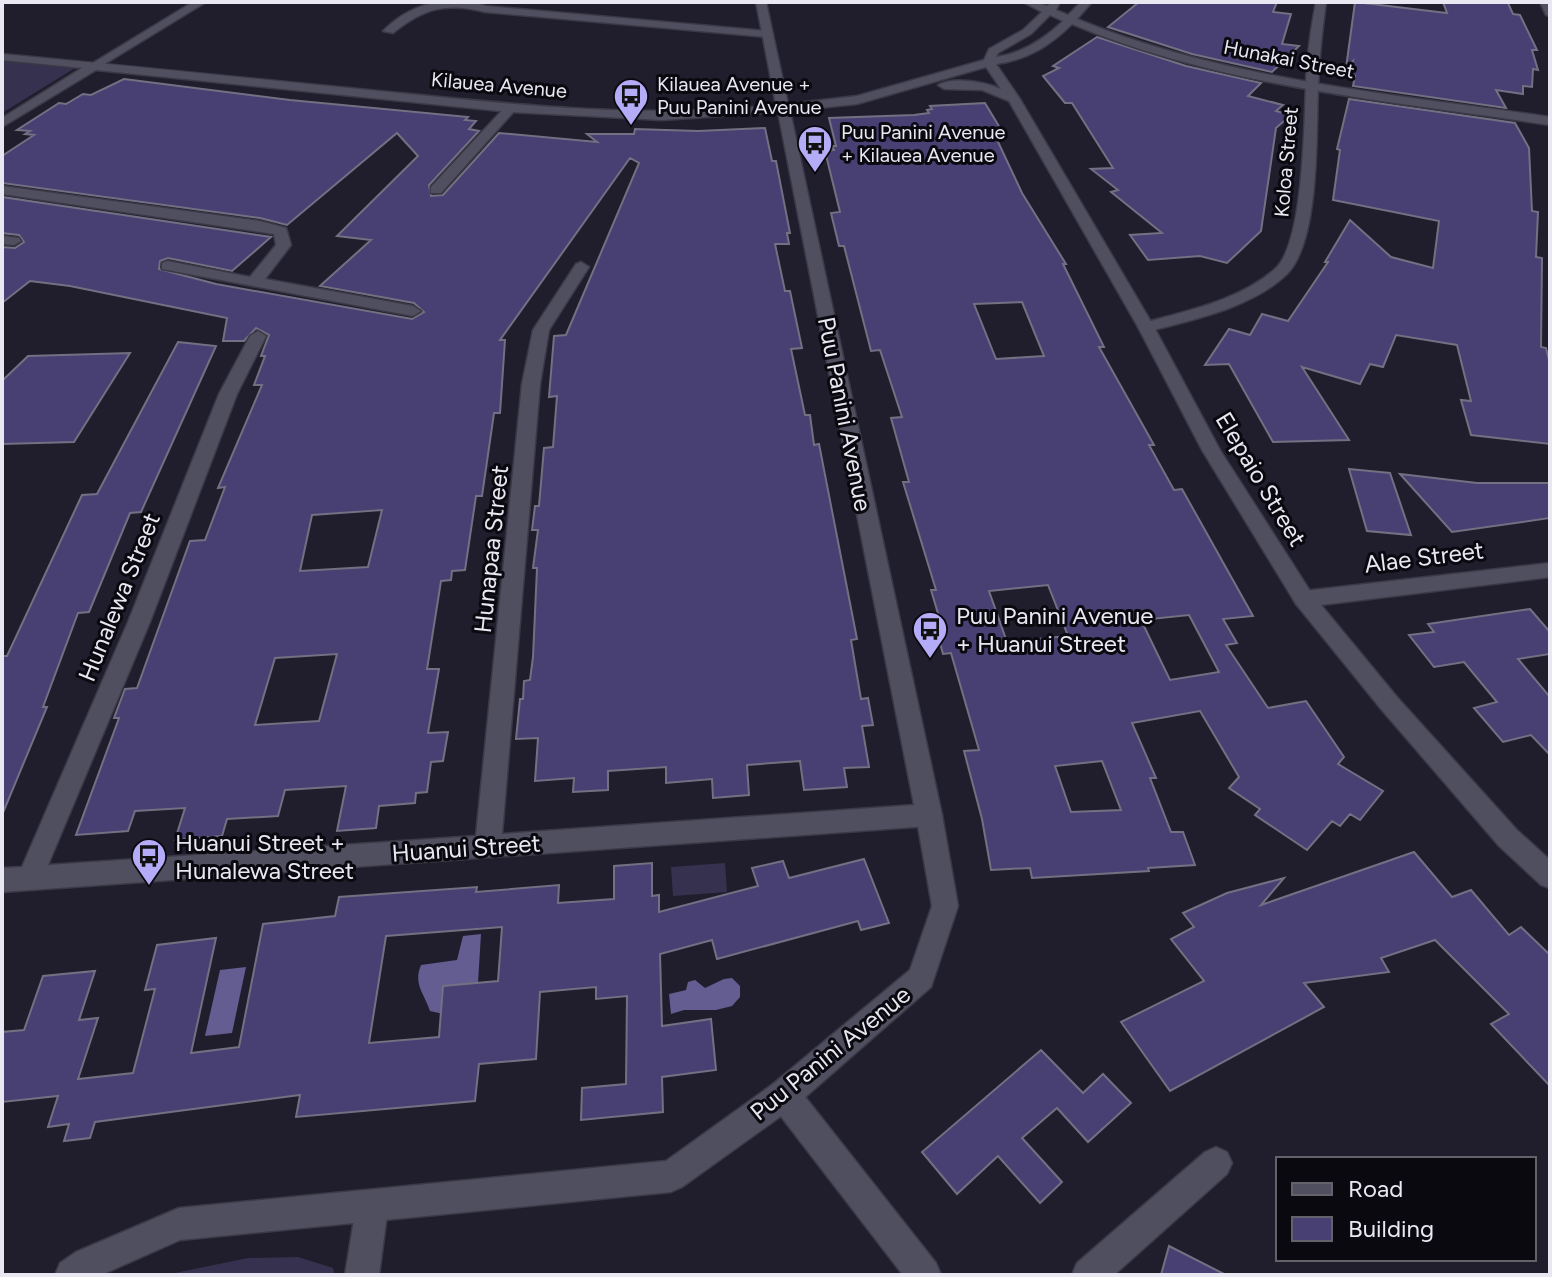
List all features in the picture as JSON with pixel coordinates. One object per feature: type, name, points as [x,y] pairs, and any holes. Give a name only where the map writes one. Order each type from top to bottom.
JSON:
[{"type":"street","points":[[2,123],[201,2]]},
{"type":"street","points":[[389,31],[420,10],[462,2],[485,9],[767,34]]},
{"type":"street","name":"Puu Panini Avenue","points":[[72,1275],[88,1264],[179,1224],[671,1176],[784,1095],[921,978],[945,906],[929,815],[761,2]]},
{"type":"street","name":"Hunakai Street","points":[[1028,2],[1110,34],[1188,57],[1311,84],[1550,121]]},
{"type":"street","name":"Kilauea Avenue","points":[[989,62],[993,51],[1027,32],[1058,2]]},
{"type":"street","name":"Kilauea Avenue","points":[[2,57],[511,108],[662,116],[782,111],[857,100],[989,62],[1016,58],[1051,39],[1087,2]]},
{"type":"street","name":"Koloa Street","points":[[1146,327],[1209,309],[1252,291],[1284,269],[1299,235],[1321,2]]},
{"type":"street","points":[[1545,2],[1550,13]]},
{"type":"street","points":[[1051,39],[1075,34],[1110,34]]},
{"type":"street","name":"Elepaio Street","points":[[989,62],[1014,99],[1146,327],[1211,450],[1304,599],[1399,714],[1508,838],[1550,877]]},
{"type":"street","points":[[910,87],[984,86],[1014,99]]},
{"type":"street","points":[[436,190],[511,108]]},
{"type":"street","points":[[2,190],[260,225],[281,231],[284,245],[255,281]]},
{"type":"street","points":[[167,266],[413,311]]},
{"type":"street","name":"Hunapaa Street","points":[[488,847],[531,384],[541,330],[581,267]]},
{"type":"street","name":"Hunalewa Street","points":[[30,878],[139,622],[222,408],[258,336]]},
{"type":"street","name":"Alae Street","points":[[1304,599],[1550,570]]},
{"type":"street","name":"Huanui Street","points":[[2,880],[929,815]]},
{"type":"street","points":[[784,1095],[924,1275]]},
{"type":"street","points":[[1089,1275],[1216,1163]]},
{"type":"street","points":[[362,1275],[372,1207]]},
{"type":"shaded area","points":[[2,61],[75,68],[2,113]]},
{"type":"shaded area","points":[[725,863],[727,892],[673,896],[671,867]]},
{"type":"shaded area","points":[[481,934],[476,1015],[465,1019],[430,1011],[418,978],[421,965],[457,960],[463,936]]},
{"type":"shaded area","points":[[246,967],[232,1033],[205,1036],[220,970]]},
{"type":"shaded area","points":[[732,978],[740,986],[740,997],[732,1006],[671,1014],[669,994],[686,990],[688,982],[695,980],[705,988]]},
{"type":"shaded area","points":[[298,1257],[333,1268],[335,1275],[165,1275],[248,1258]]},
{"type":"building","points":[[1139,2],[1277,2],[1273,12],[1291,14],[1282,44],[1299,46],[1272,72],[1192,54],[1108,27]]},
{"type":"building","points":[[1355,2],[1447,13],[1443,2],[1508,3],[1513,14],[1520,15],[1537,50],[1532,50],[1538,70],[1533,69],[1532,87],[1523,86],[1523,94],[1496,90],[1506,108],[1353,86],[1355,76],[1350,75],[1353,61],[1346,68]]},
{"type":"building","points":[[1097,37],[1186,66],[1261,83],[1248,96],[1283,105],[1276,111],[1291,115],[1276,128],[1261,231],[1227,263],[1200,256],[1148,260],[1130,235],[1162,233],[1111,192],[1118,190],[1091,169],[1113,168],[1072,103],[1065,103],[1043,76],[1059,68],[1053,66]]},
{"type":"building","points":[[124,79],[290,100],[468,117],[465,120],[476,121],[469,129],[479,131],[429,185],[431,196],[443,195],[499,133],[597,142],[587,134],[634,134],[635,129],[698,131],[765,128],[772,161],[776,161],[790,233],[787,233],[789,244],[775,244],[785,291],[790,291],[802,348],[791,349],[805,415],[810,415],[814,445],[819,444],[857,639],[851,640],[861,699],[868,698],[873,725],[862,726],[869,767],[844,768],[847,787],[804,790],[800,761],[747,765],[749,795],[713,798],[712,779],[666,783],[666,767],[608,771],[608,790],[573,792],[574,778],[535,781],[538,738],[516,739],[520,699],[523,699],[524,681],[530,680],[533,657],[537,568],[533,568],[538,530],[532,530],[535,506],[539,506],[544,448],[553,447],[557,396],[549,397],[554,336],[566,335],[639,163],[630,158],[500,340],[505,340],[500,413],[494,413],[482,496],[476,496],[465,570],[452,571],[451,580],[441,581],[427,669],[439,669],[428,733],[448,732],[443,761],[431,762],[427,792],[416,793],[415,803],[379,806],[376,828],[337,831],[346,786],[285,790],[278,816],[227,819],[222,836],[175,840],[185,808],[135,811],[128,831],[76,835],[119,718],[114,718],[125,689],[137,688],[190,541],[205,540],[225,487],[218,488],[262,385],[254,385],[269,335],[256,328],[244,341],[223,341],[227,318],[70,286],[30,281],[2,303],[2,247],[15,248],[24,242],[19,235],[2,233],[2,197],[271,237],[232,271],[168,258],[160,261],[159,269],[216,284],[412,319],[424,312],[414,303],[320,286],[371,240],[337,236],[418,156],[397,133],[287,225],[260,218],[2,183],[2,156],[34,135],[25,134],[30,131],[17,130],[59,103],[66,104],[83,94],[91,95]],"holes":[[[382,510],[368,567],[300,571],[312,515]],[[337,654],[319,721],[255,725],[275,658]]]},
{"type":"building","points":[[1349,99],[1515,123],[1529,148],[1532,211],[1538,212],[1536,257],[1542,258],[1541,347],[1546,348],[1550,364],[1550,444],[1471,435],[1461,400],[1471,401],[1457,345],[1396,335],[1383,367],[1370,364],[1360,384],[1302,367],[1349,440],[1273,442],[1229,364],[1205,365],[1229,329],[1250,335],[1262,314],[1288,321],[1328,262],[1325,262],[1350,220],[1391,257],[1433,268],[1439,221],[1333,200],[1340,150],[1337,149]]},
{"type":"building","points":[[985,103],[1000,128],[992,129],[1022,193],[1066,264],[1063,264],[1104,347],[1099,347],[1154,445],[1149,445],[1174,490],[1182,489],[1253,616],[1223,619],[1237,643],[1226,645],[1268,708],[1306,701],[1344,757],[1338,764],[1383,791],[1360,820],[1350,814],[1340,826],[1332,821],[1307,850],[1255,815],[1260,809],[1229,788],[1239,777],[1200,711],[1132,723],[1156,778],[1150,778],[1171,832],[1183,832],[1195,865],[1032,878],[1030,868],[991,870],[982,819],[964,751],[979,750],[951,653],[943,654],[936,628],[942,627],[931,590],[936,590],[903,482],[909,482],[891,418],[902,417],[880,350],[871,351],[844,246],[839,246],[831,213],[840,212],[825,151],[834,150],[832,146],[836,146],[829,118],[914,115],[929,113],[927,110],[932,109],[930,106]],"holes":[[[1022,302],[1044,356],[996,359],[974,304]],[[1048,585],[1068,636],[1007,642],[989,591]],[[1189,615],[1219,672],[1170,680],[1141,620]],[[1102,761],[1121,810],[1071,812],[1055,766]]]},
{"type":"building","points":[[178,342],[216,346],[141,512],[130,513],[89,612],[78,613],[43,707],[47,707],[2,815],[2,656],[7,656],[82,495],[97,494]]},
{"type":"building","points":[[130,353],[74,442],[2,444],[2,381],[28,356]]},
{"type":"building","points":[[1349,469],[1390,473],[1411,535],[1367,531]]},
{"type":"building","points":[[1400,474],[1477,483],[1550,483],[1550,518],[1452,532]]},
{"type":"building","points":[[1530,609],[1550,632],[1550,654],[1518,659],[1550,697],[1550,755],[1531,735],[1503,742],[1474,708],[1497,702],[1464,662],[1434,667],[1409,635],[1434,632],[1428,624]]},
{"type":"building","points":[[1414,852],[1452,897],[1471,890],[1509,935],[1521,927],[1550,955],[1550,1086],[1491,1024],[1509,1014],[1435,940],[1381,958],[1389,972],[1304,983],[1324,1007],[1170,1091],[1121,1022],[1204,981],[1171,939],[1194,927],[1183,913],[1227,893],[1284,878],[1261,905]]},
{"type":"building","points":[[864,859],[889,923],[861,930],[858,921],[717,959],[712,940],[660,954],[662,1026],[711,1019],[716,1070],[662,1077],[663,1112],[581,1120],[582,1088],[626,1084],[627,996],[596,999],[596,987],[540,992],[536,1059],[479,1064],[475,1101],[296,1117],[300,1095],[95,1122],[90,1138],[64,1141],[69,1124],[48,1127],[58,1096],[2,1102],[2,1032],[24,1030],[43,976],[95,971],[79,1020],[98,1018],[78,1079],[133,1073],[155,989],[145,990],[157,945],[216,938],[191,1053],[239,1047],[263,924],[335,916],[339,897],[477,887],[476,892],[559,885],[558,903],[614,899],[614,866],[652,863],[652,896],[659,895],[659,912],[758,886],[752,868],[783,861],[789,878]],"holes":[[[502,927],[498,981],[443,986],[439,1037],[369,1043],[386,936]]]},
{"type":"building","points":[[1041,1050],[1083,1093],[1103,1074],[1131,1103],[1088,1142],[1057,1108],[1022,1138],[1062,1182],[1040,1203],[998,1156],[957,1194],[922,1152]]},
{"type":"building","points":[[1169,1246],[1226,1275],[1161,1275]]},
{"type":"place","name":"Kilauea Avenue + Puu Panini Avenue","points":[[631,127]]},
{"type":"place","name":"Puu Panini Avenue + Kilauea Avenue","points":[[815,174]]},
{"type":"place","name":"Puu Panini Avenue + Huanui Street","points":[[930,660]]},
{"type":"place","name":"Huanui Street + Hunalewa Street","points":[[149,887]]}]
